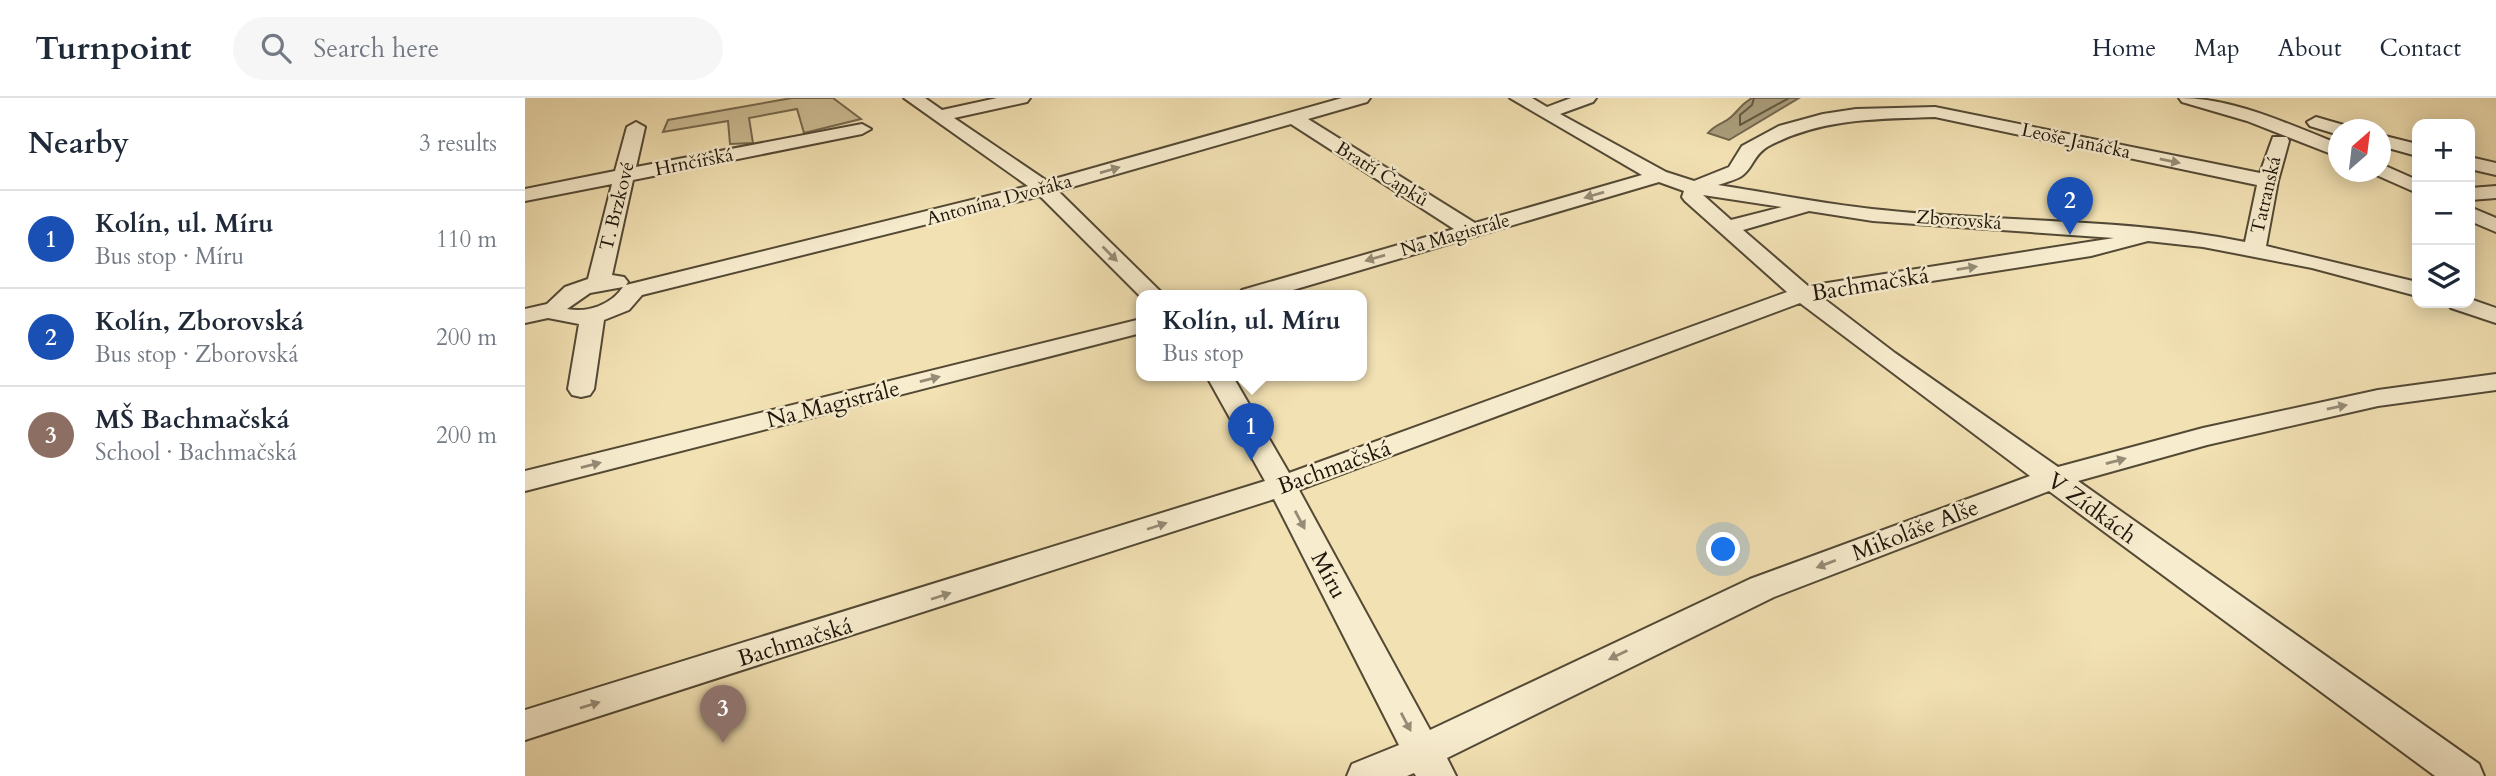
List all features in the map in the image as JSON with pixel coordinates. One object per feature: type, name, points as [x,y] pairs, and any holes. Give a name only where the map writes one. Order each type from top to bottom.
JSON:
[{"type":"street","points":[[913,98],[1044,188],[1146,290]]},
{"type":"street","points":[[940,116],[1021,98]]},
{"type":"street","name":"Antonína Dvořáka","points":[[633,290],[1044,188],[1361,98]]},
{"type":"street","name":"Zborovská","points":[[1519,98],[1558,106],[1659,176],[1695,188],[1873,215],[2147,234],[2255,249],[2412,288]]},
{"type":"street","points":[[1558,106],[1587,98]]},
{"type":"street","points":[[1885,111],[1900,98]]},
{"type":"street","points":[[1915,98],[1935,112]]},
{"type":"street","points":[[2215,98],[2236,101],[2328,137]]},
{"type":"street","points":[[2190,99],[2236,101],[2253,117]]},
{"type":"street","points":[[2190,99],[2253,117],[2328,147]]},
{"type":"street","name":"Leoše Janáčka","points":[[1695,188],[1736,171],[1749,150],[1786,130],[1823,119],[1885,111],[1935,112],[2268,181]]},
{"type":"street","name":"Bratří Čapků","points":[[1293,117],[1471,230]]},
{"type":"street","points":[[2316,122],[2328,126]]},
{"type":"street","name":"T. Brzkové","points":[[598,284],[636,127]]},
{"type":"street","name":"Hrnčířská","points":[[525,195],[862,129]]},
{"type":"street","name":"Tatranská","points":[[2255,249],[2268,181],[2280,141]]},
{"type":"street","points":[[2391,144],[2412,149]]},
{"type":"street","points":[[2391,163],[2412,173]]},
{"type":"street","points":[[2475,164],[2496,169]]},
{"type":"street","points":[[1736,171],[1763,190],[1804,206]]},
{"type":"street","points":[[2391,175],[2412,185]]},
{"type":"street","name":"Na Magistrále","points":[[1267,290],[1659,176]]},
{"type":"street","name":"V Zídkách","points":[[1695,188],[1692,197],[1803,294],[2050,479],[2465,776]]},
{"type":"street","points":[[2475,196],[2496,192]]},
{"type":"street","points":[[2475,200],[2496,212]]},
{"type":"street","points":[[1729,227],[1790,214],[1804,206]]},
{"type":"street","points":[[2475,216],[2496,226]]},
{"type":"street","name":"Bachmačská","points":[[525,725],[1282,486],[1803,294],[2091,248],[2130,241],[2147,234]]},
{"type":"street","points":[[525,316],[555,309],[568,295],[598,284],[627,284],[633,290],[622,303],[593,315],[570,317],[557,313],[555,309]]},
{"type":"street","points":[[2473,308],[2496,316]]},
{"type":"street","points":[[580,388],[593,315]]},
{"type":"street","name":"Na Magistrále","points":[[525,481],[1136,327]]},
{"type":"street","name":"Míru","points":[[1222,381],[1282,486],[1429,764]]},
{"type":"street","name":"Mikoláše Alše","points":[[1366,776],[1429,764],[1762,588],[2050,479],[2203,437],[2378,398],[2496,382]]},
{"type":"shaded area","points":[[792,98],[833,98],[861,119],[804,133],[797,109],[749,118],[753,143],[730,144],[728,121],[663,132],[668,120]]},
{"type":"water","points":[[1752,98],[1799,98],[1729,140],[1708,133],[1728,119]]},
{"type":"place","name":"Kolín, Zborovská","points":[[2070,235]]},
{"type":"place","name":"Kolín, ul. Míru","points":[[1251,461]]},
{"type":"place","name":"MŠ Bachmačská","points":[[723,743]]}]
